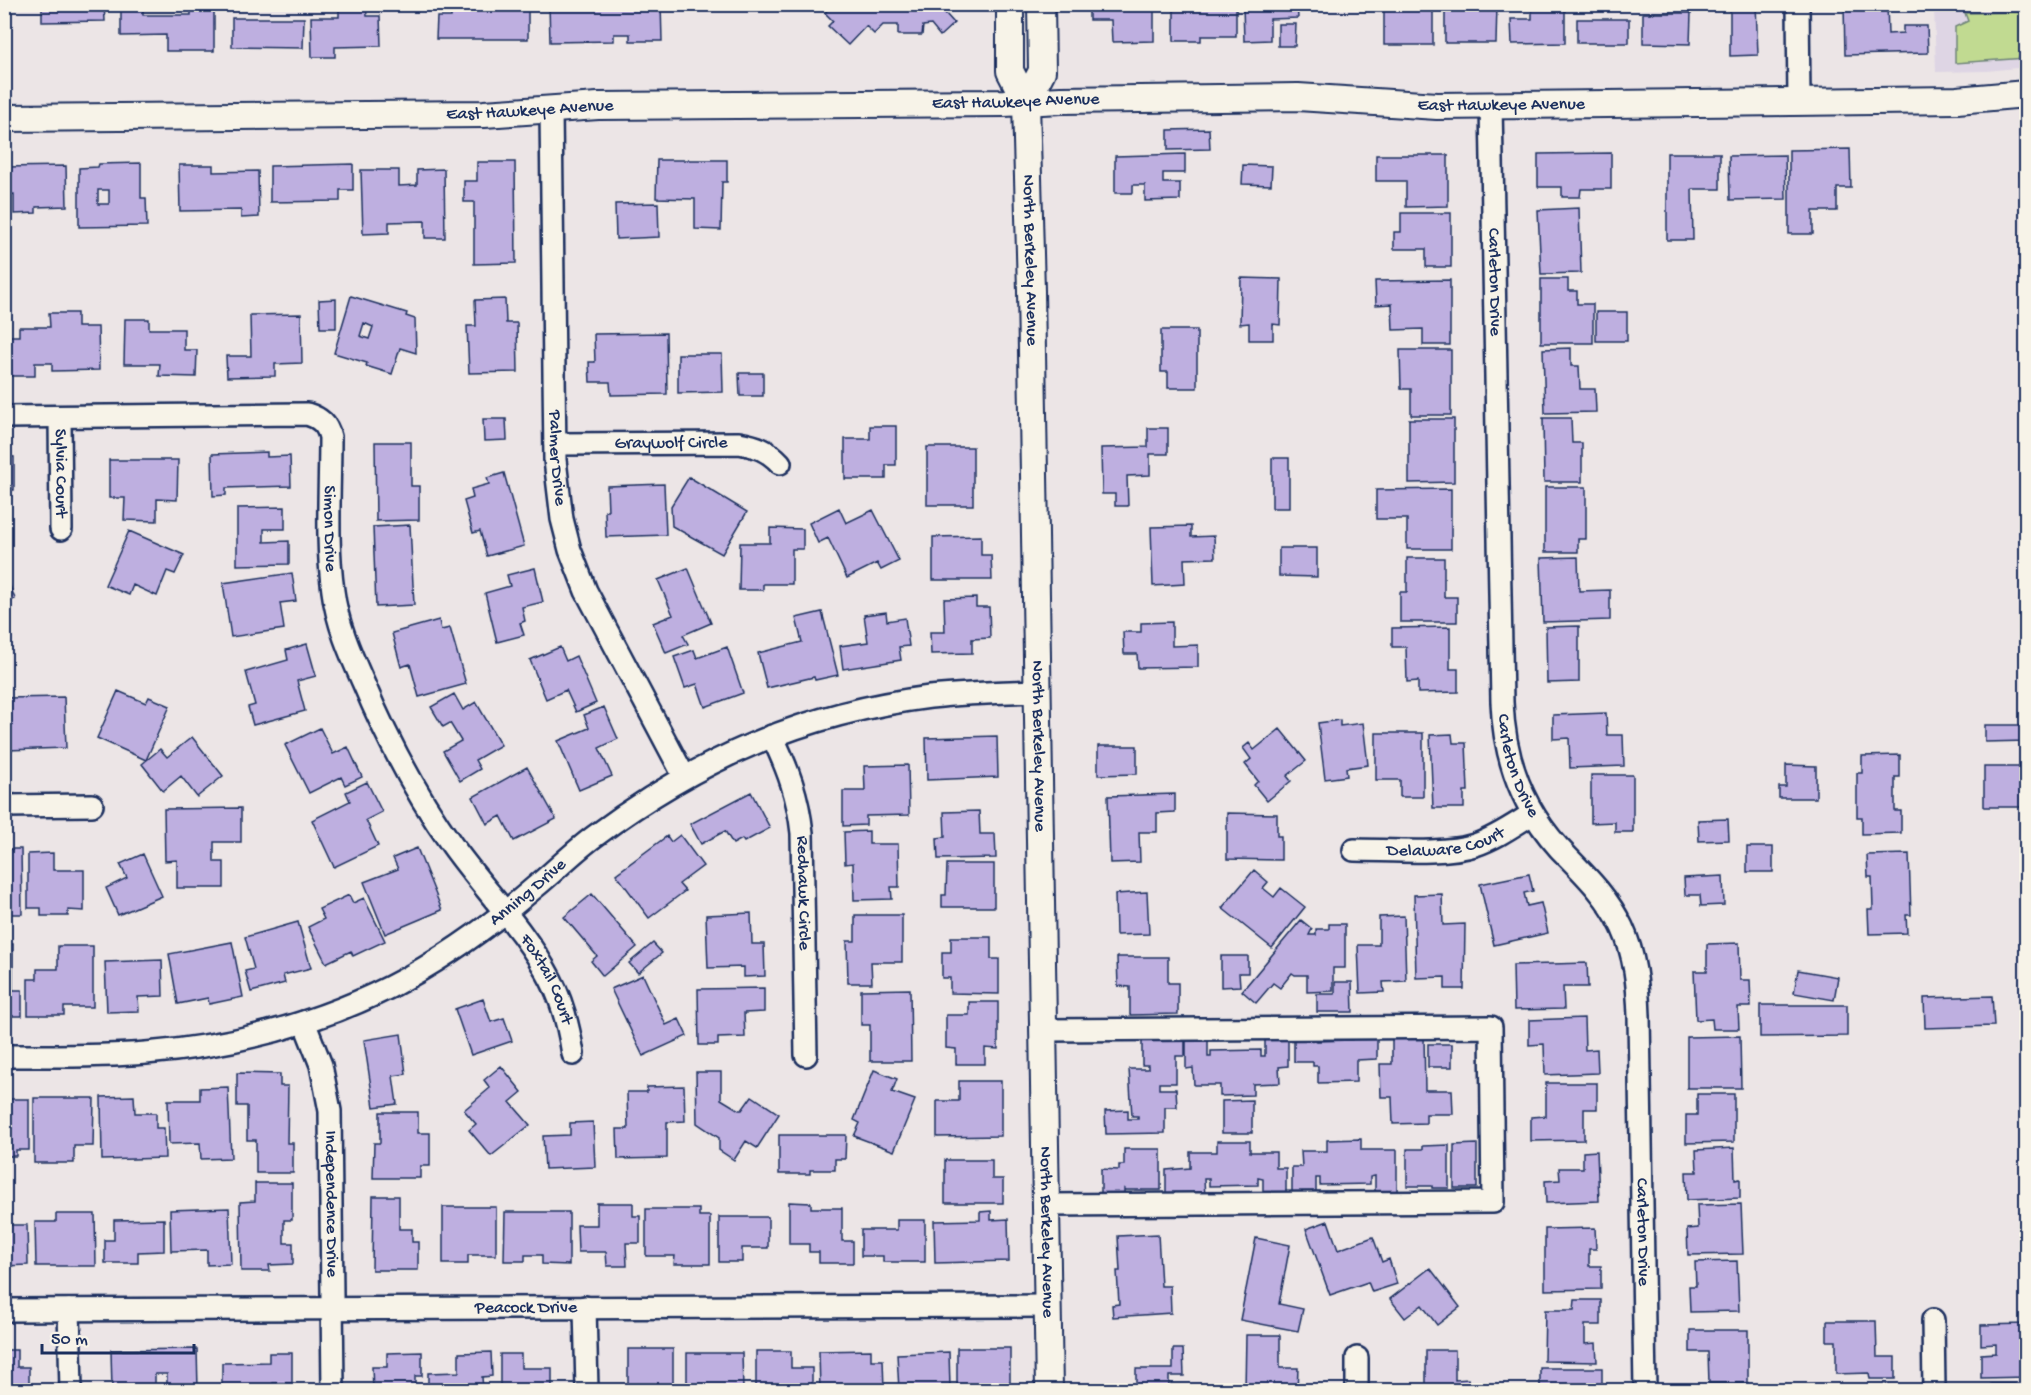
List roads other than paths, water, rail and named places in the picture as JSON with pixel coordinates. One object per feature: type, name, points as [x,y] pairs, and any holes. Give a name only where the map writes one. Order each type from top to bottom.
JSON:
[{"type":"street","name":"North Berkeley Avenue","points":[[1010,4],[1010,71],[1026,102],[1049,1390]]},
{"type":"street","name":"North Berkeley Avenue","points":[[1026,102],[1042,71],[1041,4]]},
{"type":"street","points":[[1798,4],[1799,101]]},
{"type":"street","name":"East Hawkeye Avenue","points":[[4,118],[492,114],[598,106],[1305,97],[1437,106],[1964,99],[2026,94]]},
{"type":"street","name":"Carleton Drive","points":[[1491,105],[1504,733],[1511,765],[1532,814],[1550,838],[1606,900],[1621,926],[1634,967],[1639,1028],[1645,1390]]},
{"type":"street","name":"Palmer Drive","points":[[551,110],[555,444],[557,485],[562,519],[578,572],[591,601],[684,776]]},
{"type":"street","name":"Simon Drive","points":[[4,417],[308,414],[322,422],[328,428],[330,437],[332,584],[347,643],[386,734],[416,790],[465,862],[505,911]]},
{"type":"street","name":"Sylvia Court","points":[[60,417],[61,528]]},
{"type":"street","name":"Graywolf Circle","points":[[555,444],[739,442],[768,452],[780,463]]},
{"type":"street","name":"Anning Drive","points":[[4,1056],[114,1055],[186,1049],[237,1040],[304,1022],[358,1002],[415,973],[457,948],[593,837],[684,776],[713,761],[772,736],[824,719],[904,701],[955,694],[1038,691]]},
{"type":"street","name":"Redhawk Circle","points":[[772,736],[792,782],[800,816],[803,849],[806,1055]]},
{"type":"street","points":[[4,806],[92,805]]},
{"type":"street","name":"Delaware Court","points":[[1354,850],[1464,848],[1499,835],[1532,814]]},
{"type":"street","name":"Foxtail Court","points":[[505,911],[543,965],[552,982],[566,1018],[573,1054]]},
{"type":"street","name":"Independence Drive","points":[[304,1022],[321,1065],[330,1112],[333,1390]]},
{"type":"street","points":[[1044,1030],[1491,1027],[1493,1202],[1046,1205]]},
{"type":"street","name":"Peacock Drive","points":[[4,1310],[1047,1306]]},
{"type":"street","points":[[585,1307],[587,1390]]},
{"type":"street","points":[[69,1310],[71,1390]]},
{"type":"street","points":[[1933,1320],[1934,1390]]},
{"type":"street","points":[[1357,1358],[1357,1390]]}]
